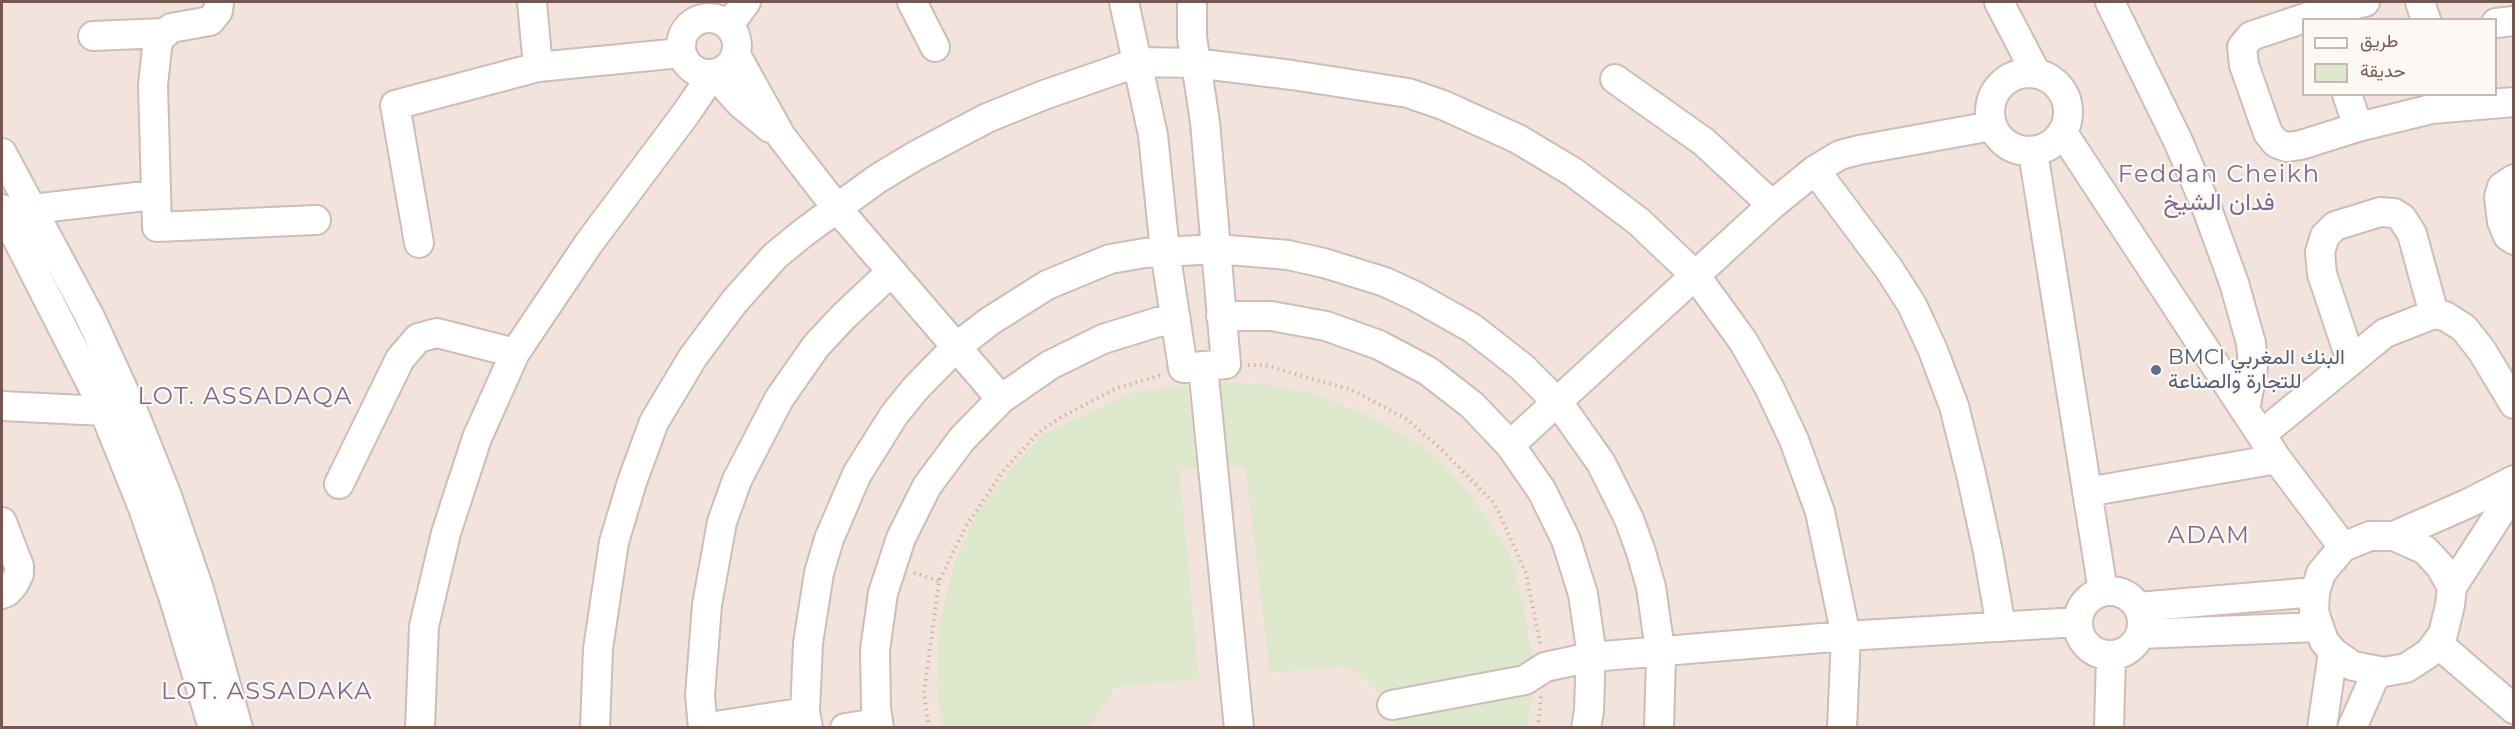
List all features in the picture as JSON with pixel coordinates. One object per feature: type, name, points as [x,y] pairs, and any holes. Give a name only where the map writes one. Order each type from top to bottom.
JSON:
[{"type":"street","points":[[93,36],[164,33],[179,26],[210,21],[218,11],[219,2]]},
{"type":"street","points":[[532,2],[538,67]]},
{"type":"street","points":[[746,2],[687,27],[680,44],[681,53],[686,63],[694,70],[713,75],[760,121],[781,136]]},
{"type":"street","points":[[912,2],[934,48]]},
{"type":"street","points":[[1124,2],[1139,62],[1153,135],[1165,251],[1176,320],[1204,366]]},
{"type":"street","points":[[1192,2],[1195,63],[1205,122],[1221,316],[1204,366],[1239,728]]},
{"type":"street","points":[[1999,2],[2036,73]]},
{"type":"street","points":[[2110,2],[2206,206],[2234,283],[2251,343],[2253,367],[2245,410]]},
{"type":"street","points":[[2325,16],[2365,2]]},
{"type":"street","points":[[2420,2],[2425,18]]},
{"type":"street","points":[[420,728],[423,626],[446,533],[477,438],[515,353],[589,243],[713,75],[730,65],[736,55],[735,34],[711,15]]},
{"type":"street","points":[[2497,24],[2514,21]]},
{"type":"street","points":[[2302,22],[2251,36],[2242,48],[2244,65],[2268,133],[2276,143],[2287,147],[2301,145],[2437,102],[2514,102]]},
{"type":"street","points":[[164,33],[157,48],[154,69],[154,195],[157,227],[316,220]]},
{"type":"street","points":[[419,243],[395,105],[538,67],[681,53]]},
{"type":"street","points":[[736,55],[781,136],[836,207],[1001,399]]},
{"type":"street","points":[[595,728],[598,649],[614,542],[632,482],[654,423],[693,357],[734,302],[775,256],[836,207],[915,156],[987,118],[1044,95],[1139,62],[1195,63],[1407,93],[1443,105],[1518,139],[1573,172],[1638,221],[1695,275],[1743,341],[1769,387],[1794,440],[1820,512],[1846,636],[1842,728]]},
{"type":"street","points":[[2036,73],[2056,83],[2063,91],[2069,112],[2063,133],[2050,146],[2033,152],[2020,151],[2008,146],[1998,137],[1992,126],[1991,106],[1999,87],[2010,78],[2036,73]]},
{"type":"street","points":[[1615,79],[1704,142],[1772,205]]},
{"type":"street","points":[[2348,96],[2358,127]]},
{"type":"street","points":[[1510,445],[1772,205],[1815,170],[1840,155],[1859,150],[1992,126]]},
{"type":"street","points":[[2063,133],[2277,459],[2343,547]]},
{"type":"street","points":[[2033,152],[2103,591]]},
{"type":"street","points":[[2,153],[12,210],[104,411],[143,508],[174,599],[213,728]]},
{"type":"street","points":[[1815,170],[1889,269],[1912,304],[1932,348],[1954,406],[1968,462],[1988,552],[2001,627]]},
{"type":"street","points":[[2514,179],[2502,187],[2499,197],[2502,222],[2508,236],[2514,240]]},
{"type":"street","points":[[12,210],[154,195]]},
{"type":"street","points":[[12,210],[94,326],[133,411],[167,496],[199,589],[238,728]]},
{"type":"street","points":[[2351,361],[2322,274],[2320,252],[2325,236],[2336,226],[2380,212],[2394,213],[2402,218],[2412,234],[2434,314]]},
{"type":"street","points":[[891,272],[816,346],[779,399],[737,480],[722,522],[707,605],[700,695],[703,728],[806,720],[808,643],[812,608],[819,573],[842,506],[863,464],[894,415],[915,389],[955,348],[1018,302],[1058,281],[1110,260],[1165,251],[1217,249],[1262,252],[1324,262],[1385,282],[1462,322],[1522,367],[1556,402],[1601,463],[1629,519],[1651,586],[1660,650],[1659,728]]},
{"type":"street","points":[[2262,434],[2385,333],[2434,314],[2445,316],[2464,328],[2482,351],[2514,404]]},
{"type":"street","points":[[1221,316],[1271,316],[1315,324],[1379,345],[1428,371],[1472,405],[1510,445],[1542,490],[1566,540],[1583,594],[1591,657],[1586,728]]},
{"type":"street","points":[[844,728],[878,725],[875,650],[884,593],[901,538],[927,486],[962,439],[1001,399],[1050,365],[1102,339],[1158,322],[1176,320]]},
{"type":"street","points":[[339,484],[400,359],[417,338],[437,333],[515,353]]},
{"type":"street","points":[[2,406],[104,411]]},
{"type":"street","points":[[2087,492],[2277,459]]},
{"type":"street","points":[[2514,480],[2469,503],[2394,536],[2370,536],[2343,547],[2321,573],[2315,592],[2314,612],[2324,641],[2333,652],[2353,666],[2384,672],[2406,668],[2430,653],[2443,634],[2452,587],[2514,491]]},
{"type":"street","points":[[2,522],[19,566],[14,585],[2,594]]},
{"type":"street","points":[[2394,536],[2425,550],[2440,566],[2452,587]]},
{"type":"street","points":[[2103,591],[2121,592],[2129,597],[2139,620],[2133,645],[2126,651],[2111,655],[2099,653],[2085,642],[2080,634],[2078,622],[2087,600],[2103,591]]},
{"type":"street","points":[[2139,620],[2315,592]]},
{"type":"street","points":[[2139,620],[2319,627]]},
{"type":"street","points":[[1392,705],[1525,680],[1545,666],[1591,657],[1846,636],[2078,622]]},
{"type":"street","points":[[2437,643],[2514,709]]},
{"type":"street","points":[[2322,728],[2333,652]]},
{"type":"street","points":[[2109,728],[2111,655]]},
{"type":"street","points":[[2352,728],[2377,671]]},
{"type":"path","points":[[929,728],[924,693],[939,581],[966,526],[1004,470],[1038,433],[1061,417],[1117,388],[1204,366],[1264,365],[1352,390],[1408,420],[1442,450],[1495,504],[1526,573],[1545,666],[1538,728]]},
{"type":"shaded area","points":[[2,2],[2513,2],[2513,727],[2,727]]},
{"type":"green space","points":[[1220,382],[1264,384],[1315,394],[1375,419],[1433,453],[1475,501],[1509,553],[1523,603],[1534,666],[1528,727],[1394,727],[1392,705],[1349,666],[1270,673],[1245,466],[1227,467]]},
{"type":"green space","points":[[1187,385],[1197,469],[1179,470],[1199,679],[1115,687],[1090,727],[942,727],[937,689],[939,629],[954,563],[976,515],[1008,472],[1044,433],[1132,393]]},
{"type":"place","name":"BMCI البنك المغربي للتجارة والصناعة","points":[[2156,370]]},
{"type":"district","name":"Feddan Cheikh فدان الشيخ","points":[[2219,189]]},
{"type":"district","name":"LOT. ASSADAQA","points":[[245,397]]},
{"type":"district","name":"ADAM","points":[[2209,536]]},
{"type":"district","name":"LOT. ASSADAKA","points":[[267,692]]}]
